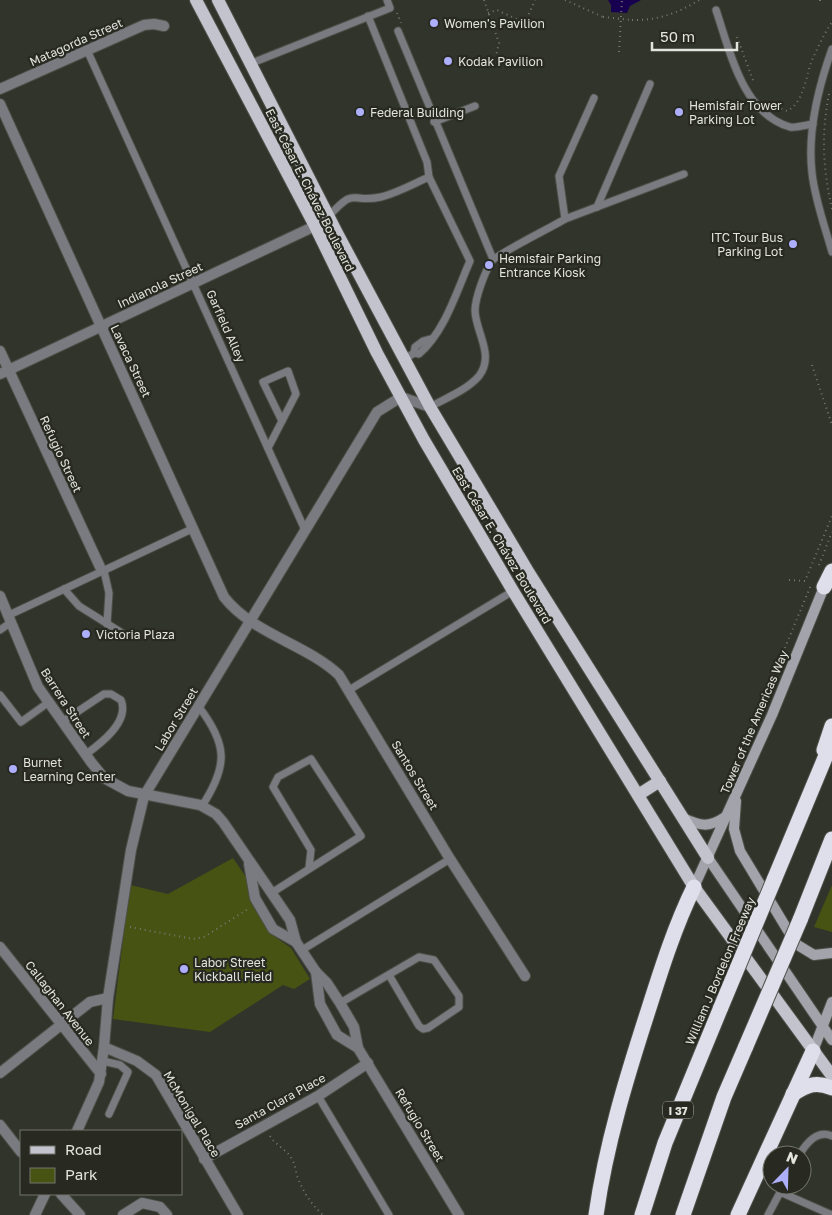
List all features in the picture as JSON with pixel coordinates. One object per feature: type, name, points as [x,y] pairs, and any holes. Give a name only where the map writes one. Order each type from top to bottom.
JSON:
[{"type":"highway","points":[[818,586],[825,569]]},
{"type":"highway","points":[[806,803],[832,726]]},
{"type":"highway","name":"William J Bordelon Freeway","points":[[642,1215],[665,1144],[832,741]]},
{"type":"highway","points":[[683,1215],[724,1097],[800,920],[832,839]]},
{"type":"highway","points":[[596,1215],[602,1174],[627,1075],[673,936],[694,887]]},
{"type":"highway","points":[[738,1215],[813,1051]]},
{"type":"highway","points":[[793,1094],[807,1085],[815,1083],[832,1088]]},
{"type":"main road","name":"East César E. Chávez Boulevard","points":[[196,0],[315,226],[377,354],[513,591],[694,887],[832,1076]]},
{"type":"main road","name":"East César E. Chávez Boulevard","points":[[218,0],[329,216],[410,356],[430,406],[529,573],[708,858],[832,1040]]},
{"type":"main road","name":"Tower of the Americas Way","points":[[694,887],[737,792],[818,586],[832,564]]},
{"type":"main road","points":[[638,795],[660,781]]},
{"type":"main road","points":[[737,792],[734,829],[745,861],[796,944],[814,955],[832,952]]},
{"type":"main road","points":[[683,818],[698,825],[707,826],[726,817]]},
{"type":"main road","points":[[813,1051],[824,1027],[832,1002]]},
{"type":"street","name":"Matagorda Street","points":[[0,89],[144,25],[164,26]]},
{"type":"street","name":"Lavaca Street","points":[[0,104],[224,597],[250,620]]},
{"type":"street","name":"Indianola Street","points":[[4,372],[315,226],[329,216]]},
{"type":"street","name":"Refugio Street","points":[[0,351],[4,372],[102,570]]},
{"type":"street","points":[[401,397],[430,406]]},
{"type":"street","name":"Labor Street","points":[[77,1130],[100,1074],[103,1061],[108,998],[131,850],[144,796],[377,412],[401,397]]},
{"type":"street","name":"Barrera Street","points":[[1,599],[33,678],[85,755],[98,771],[113,784],[144,796]]},
{"type":"street","name":"Santos Street","points":[[250,620],[323,662],[339,676],[450,858],[525,976]]},
{"type":"street","name":"Refugio Street","points":[[144,796],[202,806],[216,814],[223,822],[248,860],[273,892],[290,920],[299,946],[340,1003],[354,1027],[358,1048],[459,1215]]},
{"type":"street","name":"Refugio Street","points":[[248,860],[255,898],[273,928],[299,946]]},
{"type":"street","name":"Callaghan Avenue","points":[[0,947],[100,1074]]},
{"type":"street","name":"Refugio Street","points":[[316,972],[320,1004],[337,1035],[358,1048]]},
{"type":"street","points":[[0,1073],[90,1002],[108,998]]},
{"type":"street","name":"McMonigal Place","points":[[104,1047],[137,1061],[156,1075],[238,1215]]},
{"type":"street","name":"Santa Clara Place","points":[[204,1159],[318,1096],[368,1063]]},
{"type":"street","points":[[0,1125],[20,1151]]},
{"type":"street","points":[[35,1215],[45,1195]]},
{"type":"street","points":[[62,1195],[80,1215]]},
{"type":"street","points":[[123,1215],[142,1203],[160,1207],[167,1215]]},
{"type":"lane","points":[[252,63],[390,8],[387,0]]},
{"type":"lane","points":[[716,10],[742,84],[764,113],[791,127],[813,124]]},
{"type":"lane","points":[[368,16],[427,162],[429,177],[470,261],[444,322],[428,346],[419,354],[410,356]]},
{"type":"lane","points":[[398,31],[434,122],[493,259]]},
{"type":"lane","points":[[832,48],[819,83],[810,149],[812,175],[832,252]]},
{"type":"lane","name":"Garfield Alley","points":[[87,50],[194,283],[304,530]]},
{"type":"lane","points":[[598,207],[650,84]]},
{"type":"lane","points":[[565,219],[559,176],[594,98]]},
{"type":"lane","points":[[434,122],[475,106]]},
{"type":"lane","points":[[430,406],[466,387],[478,376],[485,364],[486,354],[476,322],[475,302],[493,259],[565,219],[684,174]]},
{"type":"lane","points":[[329,216],[343,200],[352,196],[379,198],[429,177]]},
{"type":"lane","points":[[268,448],[282,421],[296,394],[288,371],[263,382],[282,421]]},
{"type":"lane","points":[[0,630],[8,619],[64,589],[194,528]]},
{"type":"lane","points":[[102,570],[109,593],[107,624]]},
{"type":"lane","points":[[64,589],[79,606],[122,633]]},
{"type":"lane","points":[[349,690],[513,591]]},
{"type":"lane","points":[[62,722],[104,694],[110,694],[120,700],[121,714],[110,734],[85,755]]},
{"type":"lane","points":[[0,695],[20,722],[49,702]]},
{"type":"lane","points":[[199,706],[220,742],[222,760],[218,777],[202,806]]},
{"type":"lane","points":[[273,892],[361,836],[311,759],[278,777],[273,787],[311,850],[309,868]]},
{"type":"lane","points":[[299,946],[450,858]]},
{"type":"lane","points":[[340,1003],[419,957],[434,960],[459,996],[459,1007],[428,1028],[423,1029],[419,1026],[389,975]]},
{"type":"lane","points":[[103,1061],[120,1065],[128,1072],[109,1114]]},
{"type":"lane","points":[[318,1096],[389,1215]]},
{"type":"lane","points":[[805,1145],[808,1141],[818,1136],[827,1134],[832,1136]]},
{"type":"lane","points":[[768,1215],[778,1195]]},
{"type":"lane","points":[[795,1195],[832,1215]]},
{"type":"path","points":[[484,0],[499,43],[496,56]]},
{"type":"path","points":[[488,13],[497,10],[525,23],[535,0]]},
{"type":"path","points":[[565,0],[603,17],[649,20],[690,6],[699,0]]},
{"type":"path","points":[[619,52],[622,0]]},
{"type":"path","points":[[770,104],[788,111],[793,108],[804,88],[820,43],[832,22]]},
{"type":"path","points":[[737,37],[755,85]]},
{"type":"path","points":[[830,89],[824,117],[823,152],[832,209]]},
{"type":"path","points":[[812,365],[832,425]]},
{"type":"path","points":[[789,580],[804,581],[832,516]]},
{"type":"path","points":[[825,569],[832,532]]},
{"type":"path","points":[[735,768],[818,586]]},
{"type":"path","points":[[128,926],[160,930],[194,939],[204,936],[252,906]]},
{"type":"path","points":[[263,1125],[275,1144],[288,1153],[294,1162],[301,1186],[311,1203],[323,1215]]},
{"type":"green space","points":[[233,858],[246,877],[249,895],[257,909],[275,937],[291,948],[310,979],[294,989],[283,985],[210,1032],[113,1019],[130,885],[168,894]]},
{"type":"green space","points":[[832,885],[832,932],[814,927]]},
{"type":"shaded area","points":[[608,0],[641,0],[630,6],[627,13],[611,12],[611,5]]},
{"type":"place","name":"Women's Pavilion","points":[[434,23]]},
{"type":"place","name":"Kodak Pavilion","points":[[448,61]]},
{"type":"place","name":"Federal Building","points":[[360,112]]},
{"type":"place","name":"Hemisfair Tower Parking Lot","points":[[679,112]]},
{"type":"place","name":"ITC Tour Bus Parking Lot","points":[[793,244]]},
{"type":"place","name":"Hemisfair Parking Entrance Kiosk","points":[[489,265]]},
{"type":"place","name":"Victoria Plaza","points":[[86,634]]},
{"type":"place","name":"Burnet Learning Center","points":[[13,769]]},
{"type":"place","name":"Labor Street Kickball Field","points":[[184,969]]}]
